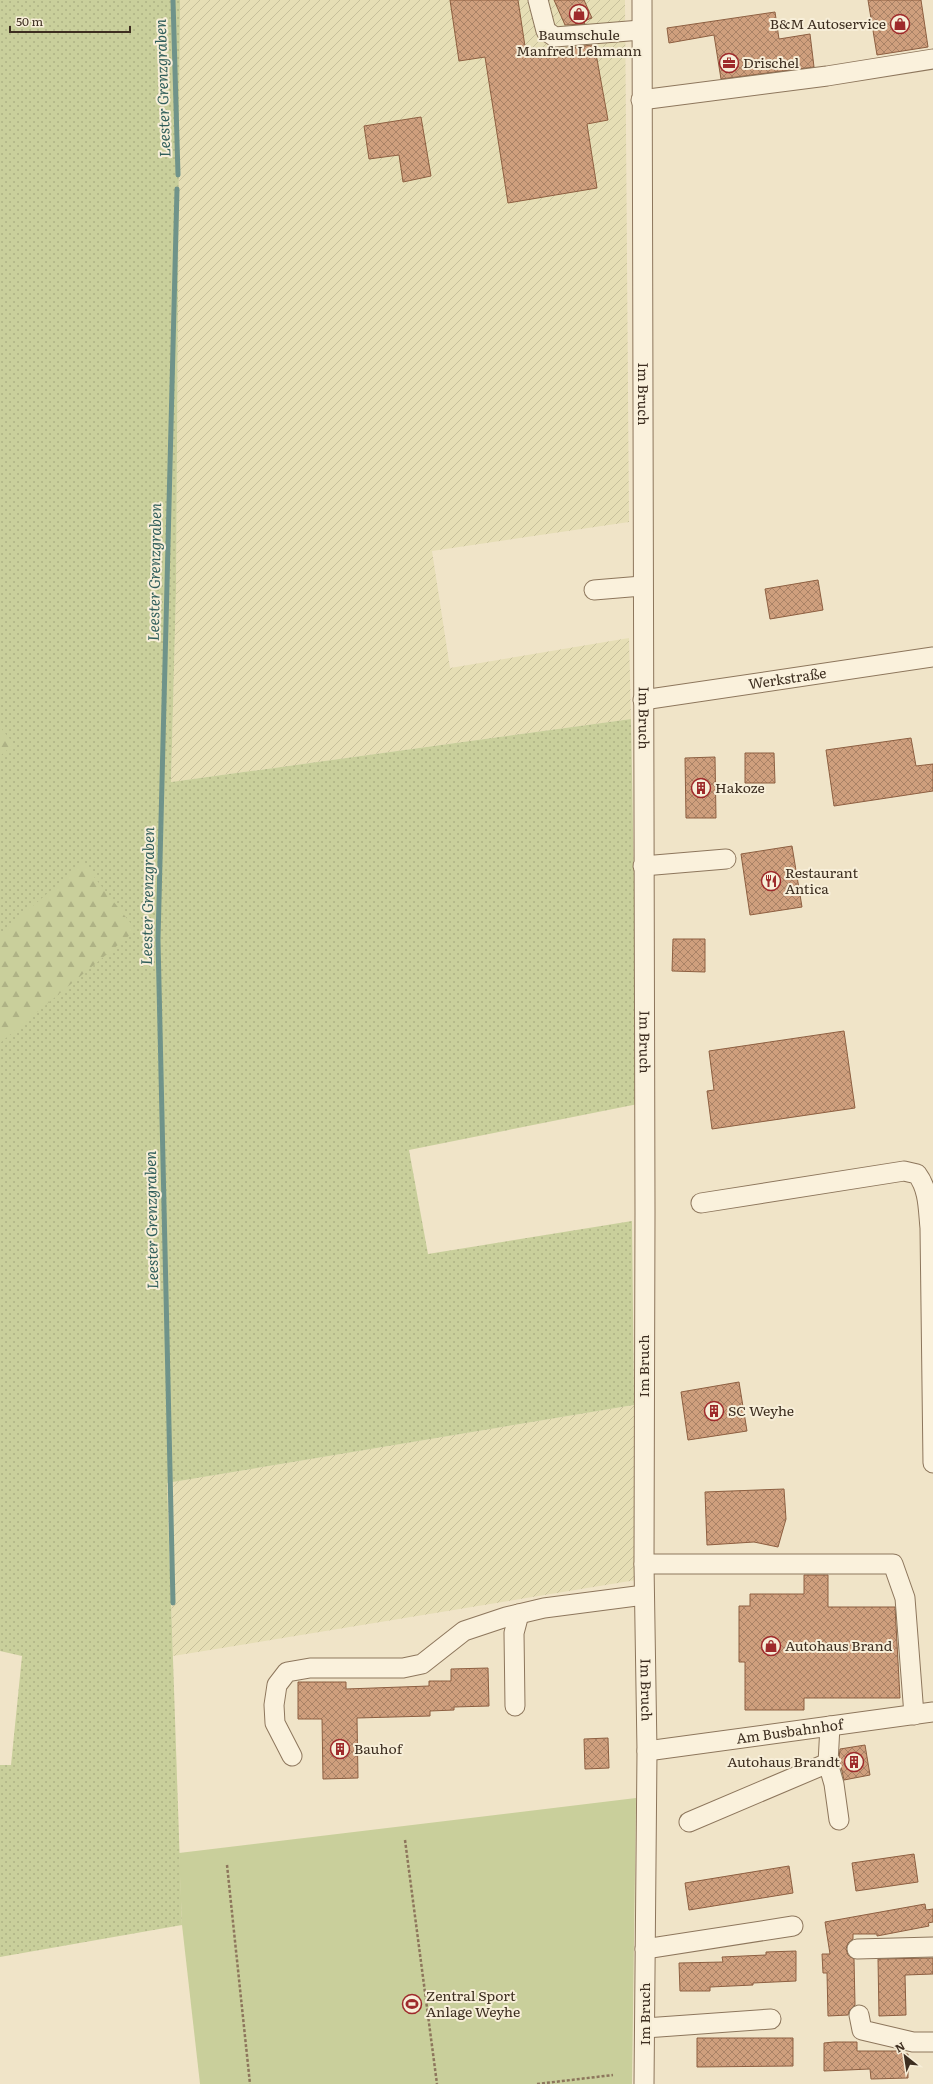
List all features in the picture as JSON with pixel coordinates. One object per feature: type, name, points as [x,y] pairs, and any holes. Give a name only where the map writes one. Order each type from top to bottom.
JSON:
[{"type":"street","points":[[538,0],[546,31],[555,37],[642,30]]},
{"type":"street","name":"Im Bruch","points":[[642,0],[644,1595],[647,1751],[644,2084]]},
{"type":"street","points":[[641,100],[827,76],[933,59]]},
{"type":"street","points":[[594,590],[642,586]]},
{"type":"street","name":"Werkstraße","points":[[643,700],[933,656]]},
{"type":"street","points":[[643,866],[726,859]]},
{"type":"street","points":[[701,1204],[904,1171],[917,1174],[923,1182],[927,1195],[932,1250],[933,1463]]},
{"type":"street","points":[[644,1564],[893,1564],[905,1598],[914,1715]]},
{"type":"street","points":[[292,1756],[275,1723],[274,1705],[277,1685],[287,1672],[310,1668],[403,1668],[422,1664],[464,1631],[544,1608],[644,1595]]},
{"type":"street","points":[[515,1706],[514,1633],[519,1614]]},
{"type":"street","name":"Am Busbahnhof","points":[[647,1751],[933,1712]]},
{"type":"street","points":[[830,1726],[828,1763],[834,1784],[839,1820]]},
{"type":"street","points":[[689,1822],[828,1763]]},
{"type":"street","points":[[645,1950],[793,1926]]},
{"type":"street","points":[[857,1949],[933,1946]]},
{"type":"street","points":[[859,2015],[862,2030],[913,2042],[933,2042]]},
{"type":"street","points":[[645,2028],[771,2019]]},
{"type":"path","points":[[405,1840],[437,2084]]},
{"type":"path","points":[[227,1865],[250,2084]]},
{"type":"path","points":[[537,2084],[613,2075]]},
{"type":"shaded area","points":[[180,0],[625,0],[629,522],[432,551],[450,668],[629,638],[631,719],[171,782],[176,591]]},
{"type":"shaded area","points":[[634,1405],[636,1580],[173,1656],[167,1483]]},
{"type":"green space","points":[[0,0],[180,0],[176,591],[171,782],[631,719],[638,1104],[409,1150],[428,1254],[632,1221],[634,1405],[167,1483],[182,1925],[0,1957],[0,1765],[11,1765],[22,1656],[0,1651]]},
{"type":"green space","points":[[0,727],[14,744],[0,756]]},
{"type":"green space","points":[[83,863],[136,930],[0,1043],[0,934]]},
{"type":"green space","name":"Zentral Sport Anlage Weyhe","points":[[636,1798],[632,2084],[200,2084],[182,1925],[179,1853]]},
{"type":"building","points":[[450,0],[518,0],[526,53],[592,45],[597,59],[608,120],[587,124],[597,188],[508,203],[485,57],[459,61]]},
{"type":"building","points":[[554,0],[584,0],[592,18],[584,21],[585,24],[565,25]]},
{"type":"building","points":[[868,0],[921,0],[928,47],[877,55]]},
{"type":"building","points":[[775,12],[779,39],[810,34],[814,67],[721,79],[714,35],[669,43],[667,28]]},
{"type":"building","points":[[421,117],[431,176],[403,182],[399,155],[369,159],[364,126]]},
{"type":"building","points":[[818,580],[823,610],[770,619],[765,589]]},
{"type":"building","points":[[911,738],[916,766],[933,764],[933,791],[834,806],[826,750]]},
{"type":"building","points":[[745,753],[774,753],[775,783],[745,783]]},
{"type":"building","name":"Hakoze","points":[[715,757],[716,818],[686,818],[685,758]]},
{"type":"building","name":"Restaurant Antica","points":[[792,846],[802,907],[750,915],[741,854]]},
{"type":"building","points":[[673,939],[705,939],[705,972],[672,971]]},
{"type":"building","points":[[844,1031],[855,1108],[712,1129],[707,1091],[714,1090],[709,1051]]},
{"type":"building","name":"SC Weyhe","points":[[739,1382],[747,1431],[688,1440],[681,1392]]},
{"type":"building","points":[[784,1489],[786,1519],[778,1547],[754,1542],[707,1545],[705,1492]]},
{"type":"building","points":[[804,1575],[828,1575],[828,1607],[895,1607],[900,1698],[804,1698],[804,1710],[745,1710],[745,1662],[739,1662],[739,1606],[750,1606],[750,1594],[804,1594]]},
{"type":"building","name":"Bauhof","points":[[488,1668],[489,1706],[454,1707],[454,1710],[430,1711],[430,1716],[357,1718],[358,1778],[323,1779],[322,1719],[298,1719],[298,1682],[346,1682],[346,1689],[429,1686],[429,1681],[451,1681],[451,1669]]},
{"type":"building","points":[[608,1738],[609,1768],[585,1769],[584,1739]]},
{"type":"building","name":"Autohaus Brandt","points":[[865,1745],[870,1775],[844,1780],[839,1758],[840,1749]]},
{"type":"building","points":[[914,1854],[918,1882],[856,1891],[852,1863]]},
{"type":"building","points":[[789,1866],[793,1893],[689,1910],[685,1883]]},
{"type":"building","points":[[925,1904],[926,1910],[933,1909],[933,1922],[928,1923],[929,1926],[877,1936],[877,1934],[853,1934],[853,1939],[848,1943],[846,1949],[848,1955],[854,1959],[855,2005],[849,2011],[848,2015],[828,2016],[827,1973],[823,1973],[822,1954],[830,1954],[825,1922]]},
{"type":"building","points":[[796,1951],[796,1981],[710,1987],[710,1991],[680,1991],[679,1963],[723,1962],[722,1957],[766,1955],[766,1952]]},
{"type":"building","points":[[933,1958],[933,1974],[905,1975],[906,2015],[879,2016],[878,1959]]},
{"type":"building","points":[[697,2038],[793,2038],[793,2066],[697,2067]]},
{"type":"building","points":[[857,2042],[857,2051],[903,2051],[903,2054],[908,2054],[908,2078],[871,2079],[870,2069],[824,2071],[824,2043]]},
{"type":"waterway","name":"Leester Grenzgraben","points":[[173,0],[178,175]]},
{"type":"waterway","name":"Leester Grenzgraben","points":[[173,1603],[158,940],[177,189]]},
{"type":"place","name":"Baumschule Manfred Lehmann","points":[[579,14]]},
{"type":"place","name":"B&M Autoservice","points":[[900,24]]},
{"type":"place","name":"Drischel","points":[[729,63]]},
{"type":"place","name":"Hakoze","points":[[701,788]]},
{"type":"place","name":"Restaurant Antica","points":[[771,881]]},
{"type":"place","name":"SC Weyhe","points":[[714,1411]]},
{"type":"place","name":"Autohaus Brand","points":[[771,1646]]},
{"type":"place","name":"Bauhof","points":[[340,1749]]},
{"type":"place","name":"Autohaus Brandt","points":[[854,1762]]},
{"type":"place","name":"Zentral Sport Anlage Weyhe","points":[[412,2004]]}]
